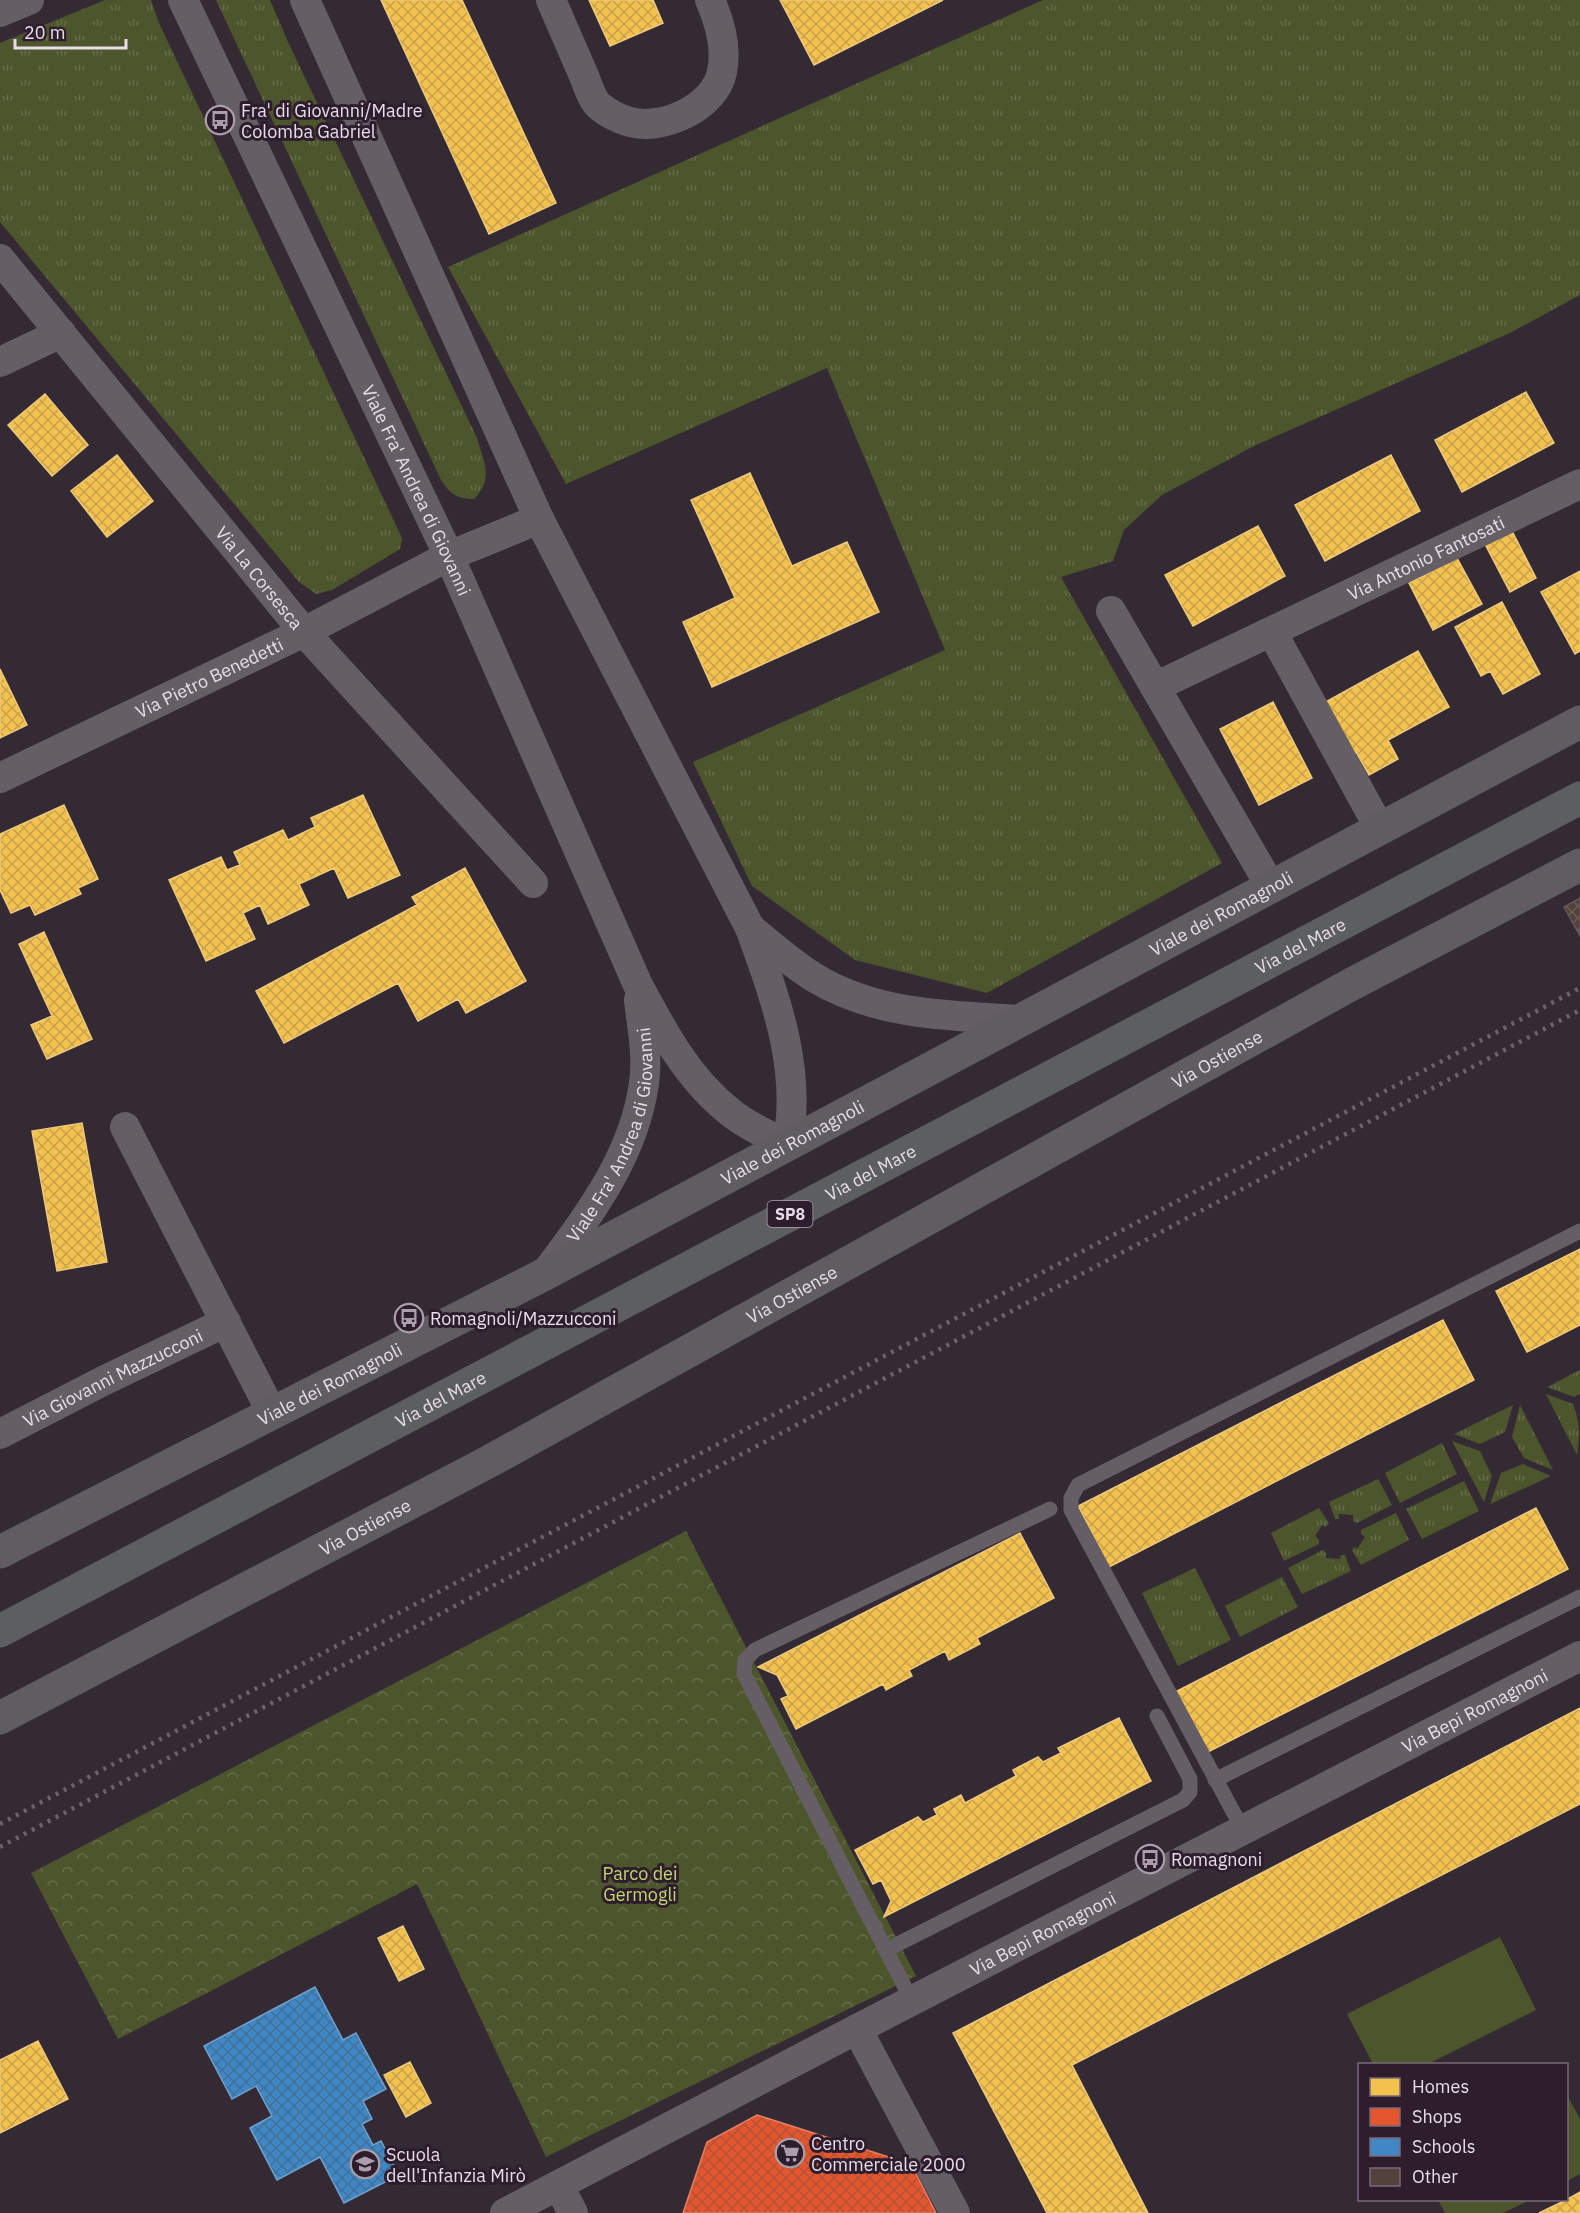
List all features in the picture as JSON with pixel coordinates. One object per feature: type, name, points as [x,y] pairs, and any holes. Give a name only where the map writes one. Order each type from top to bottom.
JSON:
[{"type":"main road","name":"Viale dei Romagnoli","points":[[0,1552],[545,1274],[1580,722]]},
{"type":"main road","name":"Via del Mare","points":[[0,1631],[1580,798]]},
{"type":"main road","name":"Via Ostiense","points":[[0,1719],[490,1461],[1339,991],[1580,865]]},
{"type":"street","points":[[0,12],[29,0]]},
{"type":"street","name":"Viale Fra' Andrea di Giovanni","points":[[183,0],[449,556],[638,985],[663,1033],[681,1060],[705,1088],[731,1112],[787,1145]]},
{"type":"street","points":[[305,0],[539,519],[750,928],[774,996],[788,1057],[792,1109],[787,1145]]},
{"type":"street","points":[[551,0],[596,103],[613,115],[631,123],[658,123],[680,118],[701,104],[714,90],[722,73],[723,49],[719,20],[710,0]]},
{"type":"street","name":"Via La Corsesca","points":[[0,259],[304,632],[534,884]]},
{"type":"street","points":[[0,362],[61,333]]},
{"type":"street","name":"Via Antonio Fantosati","points":[[1155,687],[1580,484]]},
{"type":"street","name":"Via Pietro Benedetti","points":[[0,778],[304,632],[449,556],[539,519]]},
{"type":"street","points":[[1112,611],[1271,887]]},
{"type":"street","points":[[1272,632],[1380,829]]},
{"type":"street","points":[[750,928],[817,979],[858,997],[900,1010],[1024,1020]]},
{"type":"street","name":"Viale Fra' Andrea di Giovanni","points":[[545,1274],[580,1228],[611,1180],[638,1112],[644,1075],[638,985]]},
{"type":"street","name":"Via Giovanni Mazzucconi","points":[[125,1127],[272,1413]]},
{"type":"street","name":"Via Giovanni Mazzucconi","points":[[0,1434],[225,1322]]},
{"type":"street","name":"Via Bepi Romagnoni","points":[[505,2213],[1580,1656]]},
{"type":"street","points":[[857,2029],[955,2213]]},
{"type":"street","points":[[558,2186],[573,2213]]},
{"type":"lane","points":[[1243,1830],[1071,1510],[1071,1498],[1078,1485],[1580,1232]]},
{"type":"lane","points":[[912,2001],[744,1674],[744,1660],[755,1650],[1050,1509]]},
{"type":"lane","points":[[1215,1780],[1580,1597]]},
{"type":"lane","points":[[886,1950],[1183,1800],[1190,1792],[1190,1779],[1157,1716]]},
{"type":"green space","points":[[105,0],[151,0],[159,23],[402,538],[400,549],[332,590],[316,594],[299,582],[0,222],[0,43]]},
{"type":"green space","points":[[216,0],[270,0],[477,438],[486,477],[474,499],[455,495],[441,480]]},
{"type":"green space","points":[[1043,0],[1580,0],[1580,295],[1510,333],[1256,445],[1162,495],[1124,530],[1113,561],[1061,577],[1222,863],[987,993],[855,960],[752,886],[693,762],[945,650],[827,368],[566,484],[448,267]]},
{"type":"green space","points":[[1580,1370],[1580,1394],[1574,1397],[1547,1387]]},
{"type":"green space","points":[[1546,1394],[1573,1404],[1579,1429],[1577,1455]]},
{"type":"green space","points":[[1513,1405],[1505,1432],[1480,1444],[1454,1434]]},
{"type":"green space","points":[[1520,1405],[1553,1470],[1524,1458],[1512,1437]]},
{"type":"green space","points":[[1452,1441],[1480,1451],[1492,1476],[1484,1502]]},
{"type":"green space","points":[[1442,1443],[1457,1474],[1400,1503],[1385,1473]]},
{"type":"green space","points":[[1523,1464],[1551,1476],[1490,1504],[1501,1473]]},
{"type":"green space","points":[[1378,1479],[1392,1505],[1357,1523],[1353,1521],[1353,1515],[1339,1514],[1339,1519],[1335,1519],[1329,1502]]},
{"type":"green space","points":[[1464,1481],[1479,1511],[1422,1539],[1406,1509]]},
{"type":"green space","points":[[1319,1508],[1329,1523],[1326,1527],[1322,1525],[1315,1536],[1319,1544],[1284,1561],[1271,1533]]},
{"type":"green space","points":[[1396,1513],[1409,1540],[1361,1565],[1352,1550],[1354,1547],[1357,1549],[1365,1537],[1361,1534],[1361,1530]]},
{"type":"green space","name":"Parco dei Germogli","points":[[686,1531],[916,1976],[546,2157],[417,1884],[118,2039],[31,1873]]},
{"type":"green space","points":[[1323,1550],[1326,1558],[1340,1559],[1341,1555],[1345,1555],[1351,1571],[1302,1594],[1288,1568]]},
{"type":"green space","points":[[1195,1568],[1231,1640],[1178,1666],[1142,1593]]},
{"type":"green space","points":[[1282,1577],[1298,1607],[1240,1637],[1225,1606]]},
{"type":"green space","points":[[1500,1937],[1536,2010],[1430,2063],[1372,2063],[1347,2014]]},
{"type":"green space","points":[[1568,2097],[1580,2119],[1580,2174],[1568,2180]]},
{"type":"green space","points":[[1439,2201],[1528,2201],[1503,2213],[1445,2213]]},
{"type":"building: Homes","points":[[381,0],[462,0],[556,203],[489,234]]},
{"type":"building: Homes","points":[[589,0],[653,0],[663,23],[610,46]]},
{"type":"building: Homes","points":[[780,0],[943,0],[814,65]]},
{"type":"building: Homes","points":[[1526,392],[1554,443],[1462,492],[1435,440]]},
{"type":"building: Homes","points":[[45,394],[88,445],[52,476],[8,425]]},
{"type":"building: Homes","points":[[117,455],[153,501],[107,537],[71,491]]},
{"type":"building: Homes","points":[[1391,455],[1420,511],[1325,561],[1295,505]]},
{"type":"building: Homes","points":[[750,473],[792,566],[847,542],[879,612],[712,687],[683,622],[735,598],[691,500]]},
{"type":"building: Homes","points":[[1258,526],[1285,576],[1193,626],[1165,575]]},
{"type":"building: Homes","points":[[1512,531],[1536,578],[1510,592],[1485,544]]},
{"type":"building: Homes","points":[[1457,558],[1482,604],[1433,630],[1409,583]]},
{"type":"building: Homes","points":[[1580,571],[1580,651],[1575,654],[1541,592]]},
{"type":"building: Homes","points":[[1502,602],[1540,674],[1503,694],[1490,671],[1481,676],[1455,627]]},
{"type":"building: Homes","points":[[1418,651],[1449,707],[1388,740],[1398,759],[1369,775],[1356,752],[1348,756],[1320,705]]},
{"type":"building: Homes","points":[[0,669],[27,725],[0,738]]},
{"type":"building: Homes","points":[[1273,702],[1312,778],[1259,805],[1220,729]]},
{"type":"building: Homes","points":[[363,795],[400,875],[348,898],[334,868],[299,884],[309,905],[268,924],[260,905],[243,913],[255,939],[206,961],[169,880],[221,857],[227,870],[240,865],[234,852],[283,830],[288,840],[315,827],[311,818]]},
{"type":"building: Homes","points":[[64,805],[98,879],[78,888],[81,894],[35,915],[30,905],[11,913],[0,890],[0,834]]},
{"type":"building: Homes","points":[[465,868],[526,981],[466,1013],[458,999],[418,1021],[398,983],[284,1043],[256,991],[417,905],[412,897]]},
{"type":"building: Homes","points":[[44,932],[92,1039],[47,1059],[31,1025],[52,1016],[19,944]]},
{"type":"building: Homes","points":[[82,1123],[107,1262],[57,1271],[32,1131]]},
{"type":"building: Homes","points":[[1580,1249],[1580,1325],[1527,1352],[1496,1291]]},
{"type":"building: Homes","points":[[1443,1320],[1474,1380],[1109,1567],[1078,1506]]},
{"type":"building: Homes","points":[[1536,1508],[1568,1569],[1204,1754],[1173,1693]]},
{"type":"building: Homes","points":[[1020,1533],[1054,1598],[977,1638],[980,1644],[949,1660],[945,1651],[909,1670],[912,1676],[886,1690],[883,1684],[796,1729],[781,1699],[788,1696],[777,1675],[758,1667]]},
{"type":"building: Homes","points":[[1580,1708],[1580,1804],[1072,2065],[1148,2213],[1047,2213],[953,2033]]},
{"type":"building: Homes","points":[[1119,1718],[1151,1781],[884,1917],[891,1901],[881,1880],[873,1884],[855,1850],[918,1817],[923,1822],[937,1815],[934,1809],[961,1795],[965,1803],[1016,1776],[1013,1770],[1038,1757],[1043,1762],[1061,1753],[1058,1748]]},
{"type":"building: Homes","points":[[403,1926],[424,1969],[399,1981],[378,1938]]},
{"type":"building: Homes","points":[[38,2041],[68,2099],[0,2133],[0,2060]]},
{"type":"building: Homes","points":[[410,2062],[431,2103],[406,2117],[384,2075]]},
{"type":"building: Homes","points":[[1580,2192],[1580,2213],[1539,2213],[1568,2201]]},
{"type":"building: Shops","name":"Centro Commerciale 2000","points":[[757,2115],[911,2164],[936,2213],[683,2213],[707,2142]]},
{"type":"building: Schools","points":[[315,1987],[343,2040],[356,2033],[386,2089],[363,2101],[372,2119],[362,2124],[373,2145],[381,2141],[399,2175],[344,2203],[320,2157],[277,2180],[250,2128],[272,2116],[256,2086],[232,2099],[204,2046]]},
{"type":"building: Other","points":[[1580,898],[1580,936],[1564,907]]},
{"type":"railway","points":[[0,1824],[1580,988]]},
{"type":"railway","points":[[0,1847],[1580,1010]]},
{"type":"place","name":"Fra' di Giovanni/Madre Colomba Gabriel","points":[[220,120]]},
{"type":"place","name":"Romagnoli/Mazzucconi","points":[[409,1318]]},
{"type":"place","name":"Romagnoni","points":[[1150,1859]]},
{"type":"place","name":"Centro Commerciale 2000","points":[[790,2153]]},
{"type":"place","name":"Scuola dell'Infanzia Mirò","points":[[365,2164]]}]
